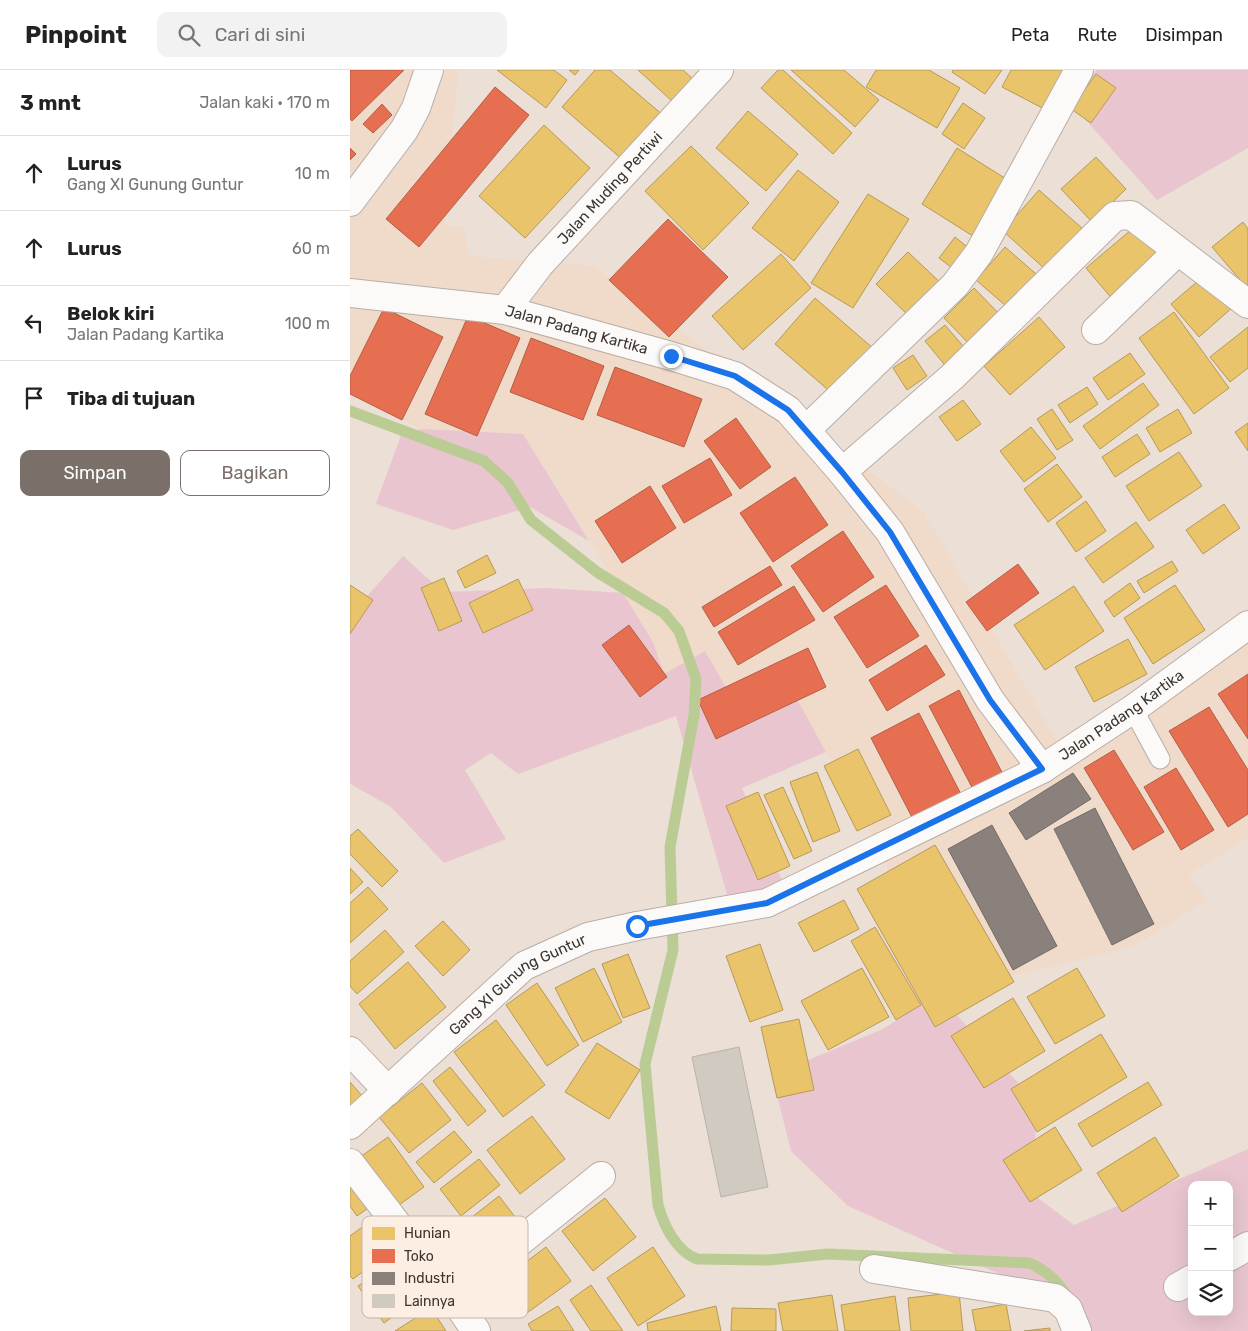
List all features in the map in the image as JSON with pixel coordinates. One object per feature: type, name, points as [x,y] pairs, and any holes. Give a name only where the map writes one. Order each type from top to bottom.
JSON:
[{"type":"street","points":[[350,202],[404,130],[416,108],[429,70]]},
{"type":"street","name":"Jalan Muding Pertiwi","points":[[505,310],[540,264],[719,70]]},
{"type":"street","points":[[806,430],[954,284],[979,253],[1079,70]]},
{"type":"street","points":[[842,472],[952,377],[1115,216],[1131,215],[1248,304]]},
{"type":"street","points":[[1096,330],[1178,251]]},
{"type":"street","name":"Jalan Padang Kartika","points":[[352,300],[505,310],[671,356],[735,376],[788,410],[842,472],[890,532],[990,700],[1042,769],[1134,709],[1248,625]]},
{"type":"street","name":"Gang XI Gunung Guntur","points":[[350,1126],[524,966],[588,937],[720,910],[767,903],[1042,769]]},
{"type":"street","points":[[350,1051],[388,1091]]},
{"type":"street","points":[[350,1163],[391,1216]]},
{"type":"street","points":[[528,1235],[602,1176]]},
{"type":"street","points":[[1233,1255],[1248,1246]]},
{"type":"street","points":[[874,1269],[1055,1298],[1068,1309],[1077,1331]]},
{"type":"street","points":[[467,1318],[476,1331]]},
{"type":"lane","points":[[1134,709],[1160,759]]},
{"type":"shaded area","points":[[350,70],[458,70],[445,225],[464,227],[468,256],[594,266],[923,511],[1066,757],[1207,674],[1248,642],[1248,837],[1189,875],[1206,900],[1133,947],[938,994],[881,851],[797,699],[748,725],[705,651],[664,674],[653,642],[523,434],[421,429],[350,392]]},
{"type":"shaded area","points":[[1097,70],[1248,70],[1248,148],[1157,200],[1067,99]]},
{"type":"shaded area","points":[[421,429],[523,434],[589,541],[530,507],[453,530],[376,504],[401,435]]},
{"type":"shaded area","points":[[403,556],[443,592],[547,588],[623,593],[653,642],[664,674],[705,651],[748,725],[797,699],[826,752],[742,788],[784,885],[730,905],[676,716],[518,774],[491,753],[465,770],[506,839],[444,863],[391,807],[352,785],[350,783],[350,615]]},
{"type":"shaded area","points":[[938,994],[1038,1105],[1030,1192],[1074,1225],[1248,1149],[1248,1331],[1077,1331],[1008,1278],[848,1206],[791,1151],[772,1075],[883,1029]]},
{"type":"building: Hunian","points":[[497,70],[554,70],[567,80],[546,108]]},
{"type":"building: Hunian","points":[[569,70],[579,70],[575,75]]},
{"type":"building: Hunian","points":[[595,70],[610,70],[664,116],[624,161],[562,107]]},
{"type":"building: Hunian","points":[[638,70],[683,70],[694,80],[673,102]]},
{"type":"building: Hunian","points":[[778,70],[783,70],[852,133],[833,154],[761,88]]},
{"type":"building: Hunian","points":[[791,70],[844,70],[879,100],[855,127]]},
{"type":"building: Hunian","points":[[876,70],[929,70],[960,88],[937,128],[866,87]]},
{"type":"building: Hunian","points":[[953,70],[1002,70],[985,94],[952,72]]},
{"type":"building: Hunian","points":[[1011,70],[1072,70],[1050,112],[1002,87]]},
{"type":"building: Hunian","points":[[1096,74],[1116,88],[1091,123],[1071,109]]},
{"type":"building: Hunian","points":[[963,103],[985,118],[964,149],[942,134]]},
{"type":"building: Hunian","points":[[748,111],[798,154],[766,191],[716,148]]},
{"type":"building: Hunian","points":[[544,125],[590,168],[525,238],[479,196]]},
{"type":"building: Hunian","points":[[691,146],[749,203],[703,250],[645,191]]},
{"type":"building: Hunian","points":[[957,148],[1011,182],[976,238],[922,204]]},
{"type":"building: Hunian","points":[[1096,157],[1126,189],[1092,222],[1061,189]]},
{"type":"building: Hunian","points":[[798,170],[839,202],[794,261],[752,228]]},
{"type":"building: Hunian","points":[[1039,190],[1083,229],[1046,270],[1003,231]]},
{"type":"building: Hunian","points":[[868,194],[909,219],[853,308],[811,283]]},
{"type":"building: Hunian","points":[[1243,222],[1248,229],[1248,286],[1246,287],[1212,247]]},
{"type":"building: Hunian","points":[[1138,224],[1165,257],[1114,301],[1086,268]]},
{"type":"building: Hunian","points":[[955,237],[976,254],[960,274],[939,258]]},
{"type":"building: Hunian","points":[[1005,247],[1043,280],[1014,313],[976,280]]},
{"type":"building: Hunian","points":[[908,252],[945,287],[913,320],[876,284]]},
{"type":"building: Hunian","points":[[781,254],[811,288],[743,350],[712,316]]},
{"type":"building: Hunian","points":[[1205,275],[1233,307],[1199,337],[1171,304]]},
{"type":"building: Hunian","points":[[974,288],[1005,320],[974,349],[944,318]]},
{"type":"building: Hunian","points":[[815,298],[874,349],[834,395],[775,344]]},
{"type":"building: Hunian","points":[[1174,312],[1229,388],[1194,414],[1139,338]]},
{"type":"building: Hunian","points":[[1039,317],[1065,347],[1010,395],[984,366]]},
{"type":"building: Hunian","points":[[945,325],[969,353],[949,370],[925,341]]},
{"type":"building: Hunian","points":[[1248,327],[1248,368],[1230,382],[1210,357]]},
{"type":"building: Hunian","points":[[1130,353],[1145,374],[1108,400],[1093,378]]},
{"type":"building: Hunian","points":[[913,355],[927,376],[907,390],[893,368]]},
{"type":"building: Hunian","points":[[1143,383],[1159,405],[1100,449],[1083,426]]},
{"type":"building: Hunian","points":[[1087,387],[1098,404],[1070,423],[1058,405]]},
{"type":"building: Hunian","points":[[963,400],[981,424],[957,441],[939,417]]},
{"type":"building: Hunian","points":[[1052,409],[1073,440],[1057,450],[1037,419]]},
{"type":"building: Hunian","points":[[1178,409],[1192,433],[1160,452],[1146,428]]},
{"type":"building: Hunian","points":[[1248,423],[1248,451],[1235,432]]},
{"type":"building: Hunian","points":[[1031,427],[1056,458],[1024,482],[1000,451]]},
{"type":"building: Hunian","points":[[1137,434],[1150,454],[1115,477],[1102,457]]},
{"type":"building: Hunian","points":[[1179,452],[1202,486],[1149,521],[1126,486]]},
{"type":"building: Hunian","points":[[1057,464],[1082,497],[1048,522],[1024,489]]},
{"type":"building: Hunian","points":[[1086,501],[1106,531],[1076,552],[1056,523]]},
{"type":"building: Hunian","points":[[1224,504],[1240,528],[1203,554],[1186,530]]},
{"type":"building: Hunian","points":[[1136,522],[1154,547],[1103,583],[1085,558]]},
{"type":"building: Hunian","points":[[487,555],[496,573],[465,588],[457,571]]},
{"type":"building: Hunian","points":[[1172,561],[1178,571],[1144,593],[1137,581]]},
{"type":"building: Hunian","points":[[444,578],[462,621],[439,631],[421,588]]},
{"type":"building: Hunian","points":[[518,579],[533,610],[483,633],[469,603]]},
{"type":"building: Hunian","points":[[1130,583],[1140,598],[1114,617],[1104,602]]},
{"type":"building: Hunian","points":[[350,585],[373,600],[350,634]]},
{"type":"building: Hunian","points":[[1175,585],[1205,630],[1153,664],[1124,618]]},
{"type":"building: Hunian","points":[[1074,586],[1104,631],[1045,670],[1014,625]]},
{"type":"building: Hunian","points":[[1128,639],[1147,674],[1094,702],[1075,667]]},
{"type":"building: Hunian","points":[[858,749],[891,815],[857,831],[824,766]]},
{"type":"building: Hunian","points":[[817,772],[840,831],[813,842],[790,782]]},
{"type":"building: Hunian","points":[[783,787],[812,851],[794,859],[764,795]]},
{"type":"building: Hunian","points":[[758,792],[790,866],[758,880],[726,806]]},
{"type":"building: Hunian","points":[[358,829],[398,871],[382,887],[350,854],[350,836]]},
{"type":"building: Hunian","points":[[935,845],[1014,982],[935,1027],[857,889]]},
{"type":"building: Hunian","points":[[350,868],[363,882],[350,894]]},
{"type":"building: Hunian","points":[[368,887],[388,909],[350,943],[350,903]]},
{"type":"building: Hunian","points":[[844,900],[859,929],[814,952],[798,923]]},
{"type":"building: Hunian","points":[[443,921],[470,950],[443,976],[415,946]]},
{"type":"building: Hunian","points":[[875,927],[921,1005],[896,1020],[851,941]]},
{"type":"building: Hunian","points":[[385,930],[404,952],[357,994],[350,986],[350,961]]},
{"type":"building: Hunian","points":[[760,944],[783,1010],[750,1022],[726,956]]},
{"type":"building: Hunian","points":[[628,954],[650,1008],[623,1018],[602,964]]},
{"type":"building: Hunian","points":[[408,962],[446,1007],[395,1049],[359,1004]]},
{"type":"building: Hunian","points":[[594,968],[622,1022],[583,1042],[555,988]]},
{"type":"building: Hunian","points":[[862,968],[889,1017],[828,1050],[801,1001]]},
{"type":"building: Hunian","points":[[1077,968],[1105,1016],[1055,1044],[1027,997]]},
{"type":"building: Hunian","points":[[537,983],[579,1045],[547,1066],[506,1005]]},
{"type":"building: Hunian","points":[[1013,998],[1045,1051],[984,1088],[951,1036]]},
{"type":"building: Hunian","points":[[799,1019],[814,1090],[777,1098],[761,1027]]},
{"type":"building: Hunian","points":[[496,1020],[545,1085],[503,1117],[454,1052]]},
{"type":"building: Hunian","points":[[1101,1034],[1127,1077],[1037,1132],[1011,1089]]},
{"type":"building: Hunian","points":[[597,1043],[640,1070],[609,1119],[565,1092]]},
{"type":"building: Hunian","points":[[450,1067],[486,1111],[468,1126],[433,1081]]},
{"type":"building: Hunian","points":[[350,1082],[364,1098],[350,1111]]},
{"type":"building: Hunian","points":[[1148,1082],[1162,1105],[1092,1147],[1078,1124]]},
{"type":"building: Hunian","points":[[422,1083],[451,1120],[409,1153],[379,1117]]},
{"type":"building: Hunian","points":[[532,1116],[565,1159],[520,1194],[487,1150]]},
{"type":"building: Hunian","points":[[1055,1127],[1082,1170],[1030,1202],[1003,1160]]},
{"type":"building: Hunian","points":[[454,1131],[472,1152],[434,1183],[416,1162]]},
{"type":"building: Hunian","points":[[388,1137],[424,1187],[392,1210],[356,1160]]},
{"type":"building: Hunian","points":[[1155,1137],[1179,1176],[1122,1212],[1097,1173]]},
{"type":"building: Hunian","points":[[479,1159],[500,1185],[461,1216],[440,1189]]},
{"type":"building: Hunian","points":[[350,1184],[367,1209],[357,1216],[350,1206]]},
{"type":"building: Hunian","points":[[499,1196],[514,1216],[473,1216]]},
{"type":"building: Hunian","points":[[605,1198],[636,1237],[593,1271],[562,1231]]},
{"type":"building: Hunian","points":[[362,1227],[362,1272],[353,1279],[350,1276],[350,1236]]},
{"type":"building: Hunian","points":[[546,1247],[571,1281],[528,1312],[528,1260]]},
{"type":"building: Hunian","points":[[653,1247],[685,1296],[638,1326],[607,1278]]},
{"type":"building: Hunian","points":[[362,1283],[362,1292],[358,1286]]},
{"type":"building: Hunian","points":[[591,1285],[623,1331],[591,1331],[570,1300]]},
{"type":"building: Hunian","points":[[959,1292],[963,1331],[911,1331],[908,1298]]},
{"type":"building: Hunian","points":[[832,1295],[838,1331],[783,1331],[778,1303]]},
{"type":"building: Hunian","points":[[895,1296],[900,1331],[845,1331],[841,1305]]},
{"type":"building: Hunian","points":[[1006,1304],[1011,1331],[976,1331],[972,1310]]},
{"type":"building: Hunian","points":[[558,1306],[574,1331],[532,1331],[528,1324]]},
{"type":"building: Hunian","points":[[716,1306],[721,1331],[648,1331],[647,1323]]},
{"type":"building: Hunian","points":[[732,1308],[776,1309],[776,1331],[731,1331]]},
{"type":"building: Hunian","points":[[380,1318],[391,1318],[384,1323]]},
{"type":"building: Hunian","points":[[415,1318],[438,1318],[446,1331],[395,1331]]},
{"type":"building: Hunian","points":[[1050,1328],[1050,1331],[1024,1331]]},
{"type":"building: Toko","points":[[350,70],[404,70],[352,121],[350,119]]},
{"type":"building: Toko","points":[[495,87],[529,115],[419,247],[386,219]]},
{"type":"building: Toko","points":[[382,104],[392,115],[373,133],[363,124]]},
{"type":"building: Toko","points":[[350,148],[356,154],[350,160]]},
{"type":"building: Toko","points":[[668,219],[728,277],[669,337],[609,280]]},
{"type":"building: Toko","points":[[384,308],[443,337],[402,420],[350,394],[350,376]]},
{"type":"building: Toko","points":[[468,316],[520,338],[477,436],[425,414]]},
{"type":"building: Toko","points":[[531,338],[604,366],[583,420],[510,392]]},
{"type":"building: Toko","points":[[615,367],[702,399],[684,447],[597,415]]},
{"type":"building: Toko","points":[[736,418],[771,467],[740,489],[704,441]]},
{"type":"building: Toko","points":[[710,458],[732,495],[684,523],[662,486]]},
{"type":"building: Toko","points":[[795,477],[828,525],[773,562],[740,513]]},
{"type":"building: Toko","points":[[650,486],[676,528],[622,563],[595,521]]},
{"type":"building: Toko","points":[[843,531],[874,577],[823,612],[791,566]]},
{"type":"building: Toko","points":[[1018,564],[1039,593],[987,631],[966,602]]},
{"type":"building: Toko","points":[[770,566],[782,585],[714,627],[702,607]]},
{"type":"building: Toko","points":[[886,585],[919,636],[867,668],[834,617]]},
{"type":"building: Toko","points":[[794,586],[815,620],[738,665],[718,632]]},
{"type":"building: Toko","points":[[629,625],[667,677],[640,697],[602,645]]},
{"type":"building: Toko","points":[[926,645],[945,675],[887,711],[869,680]]},
{"type":"building: Toko","points":[[808,648],[826,687],[716,739],[698,700]]},
{"type":"building: Toko","points":[[1248,674],[1248,739],[1218,694]]},
{"type":"building: Toko","points":[[959,690],[1005,778],[975,793],[929,706]]},
{"type":"building: Toko","points":[[1209,707],[1248,770],[1248,814],[1228,827],[1169,731]]},
{"type":"building: Toko","points":[[919,713],[964,800],[916,825],[871,738]]},
{"type":"building: Toko","points":[[1114,750],[1164,832],[1133,850],[1084,768]]},
{"type":"building: Toko","points":[[1176,768],[1214,830],[1181,850],[1144,787]]},
{"type":"building: Industri","points":[[1073,773],[1091,799],[1026,840],[1009,813]]},
{"type":"building: Industri","points":[[1095,808],[1154,924],[1112,945],[1054,829]]},
{"type":"building: Industri","points":[[992,825],[1057,946],[1013,970],[948,849]]},
{"type":"building: Lainnya","points":[[739,1047],[768,1187],[721,1197],[692,1057]]},
{"type":"waterway","points":[[350,411],[484,461],[508,483],[531,520],[597,572],[664,613],[679,631],[696,679],[694,715],[670,847],[673,950],[645,1064],[658,1205],[667,1229],[677,1244],[697,1259],[769,1260],[828,1254],[1029,1263],[1051,1277],[1068,1298]]},
{"type":"route","points":[[637,926],[767,903],[1042,769],[990,700],[890,532],[842,472],[788,410],[735,376],[671,356]]}]
